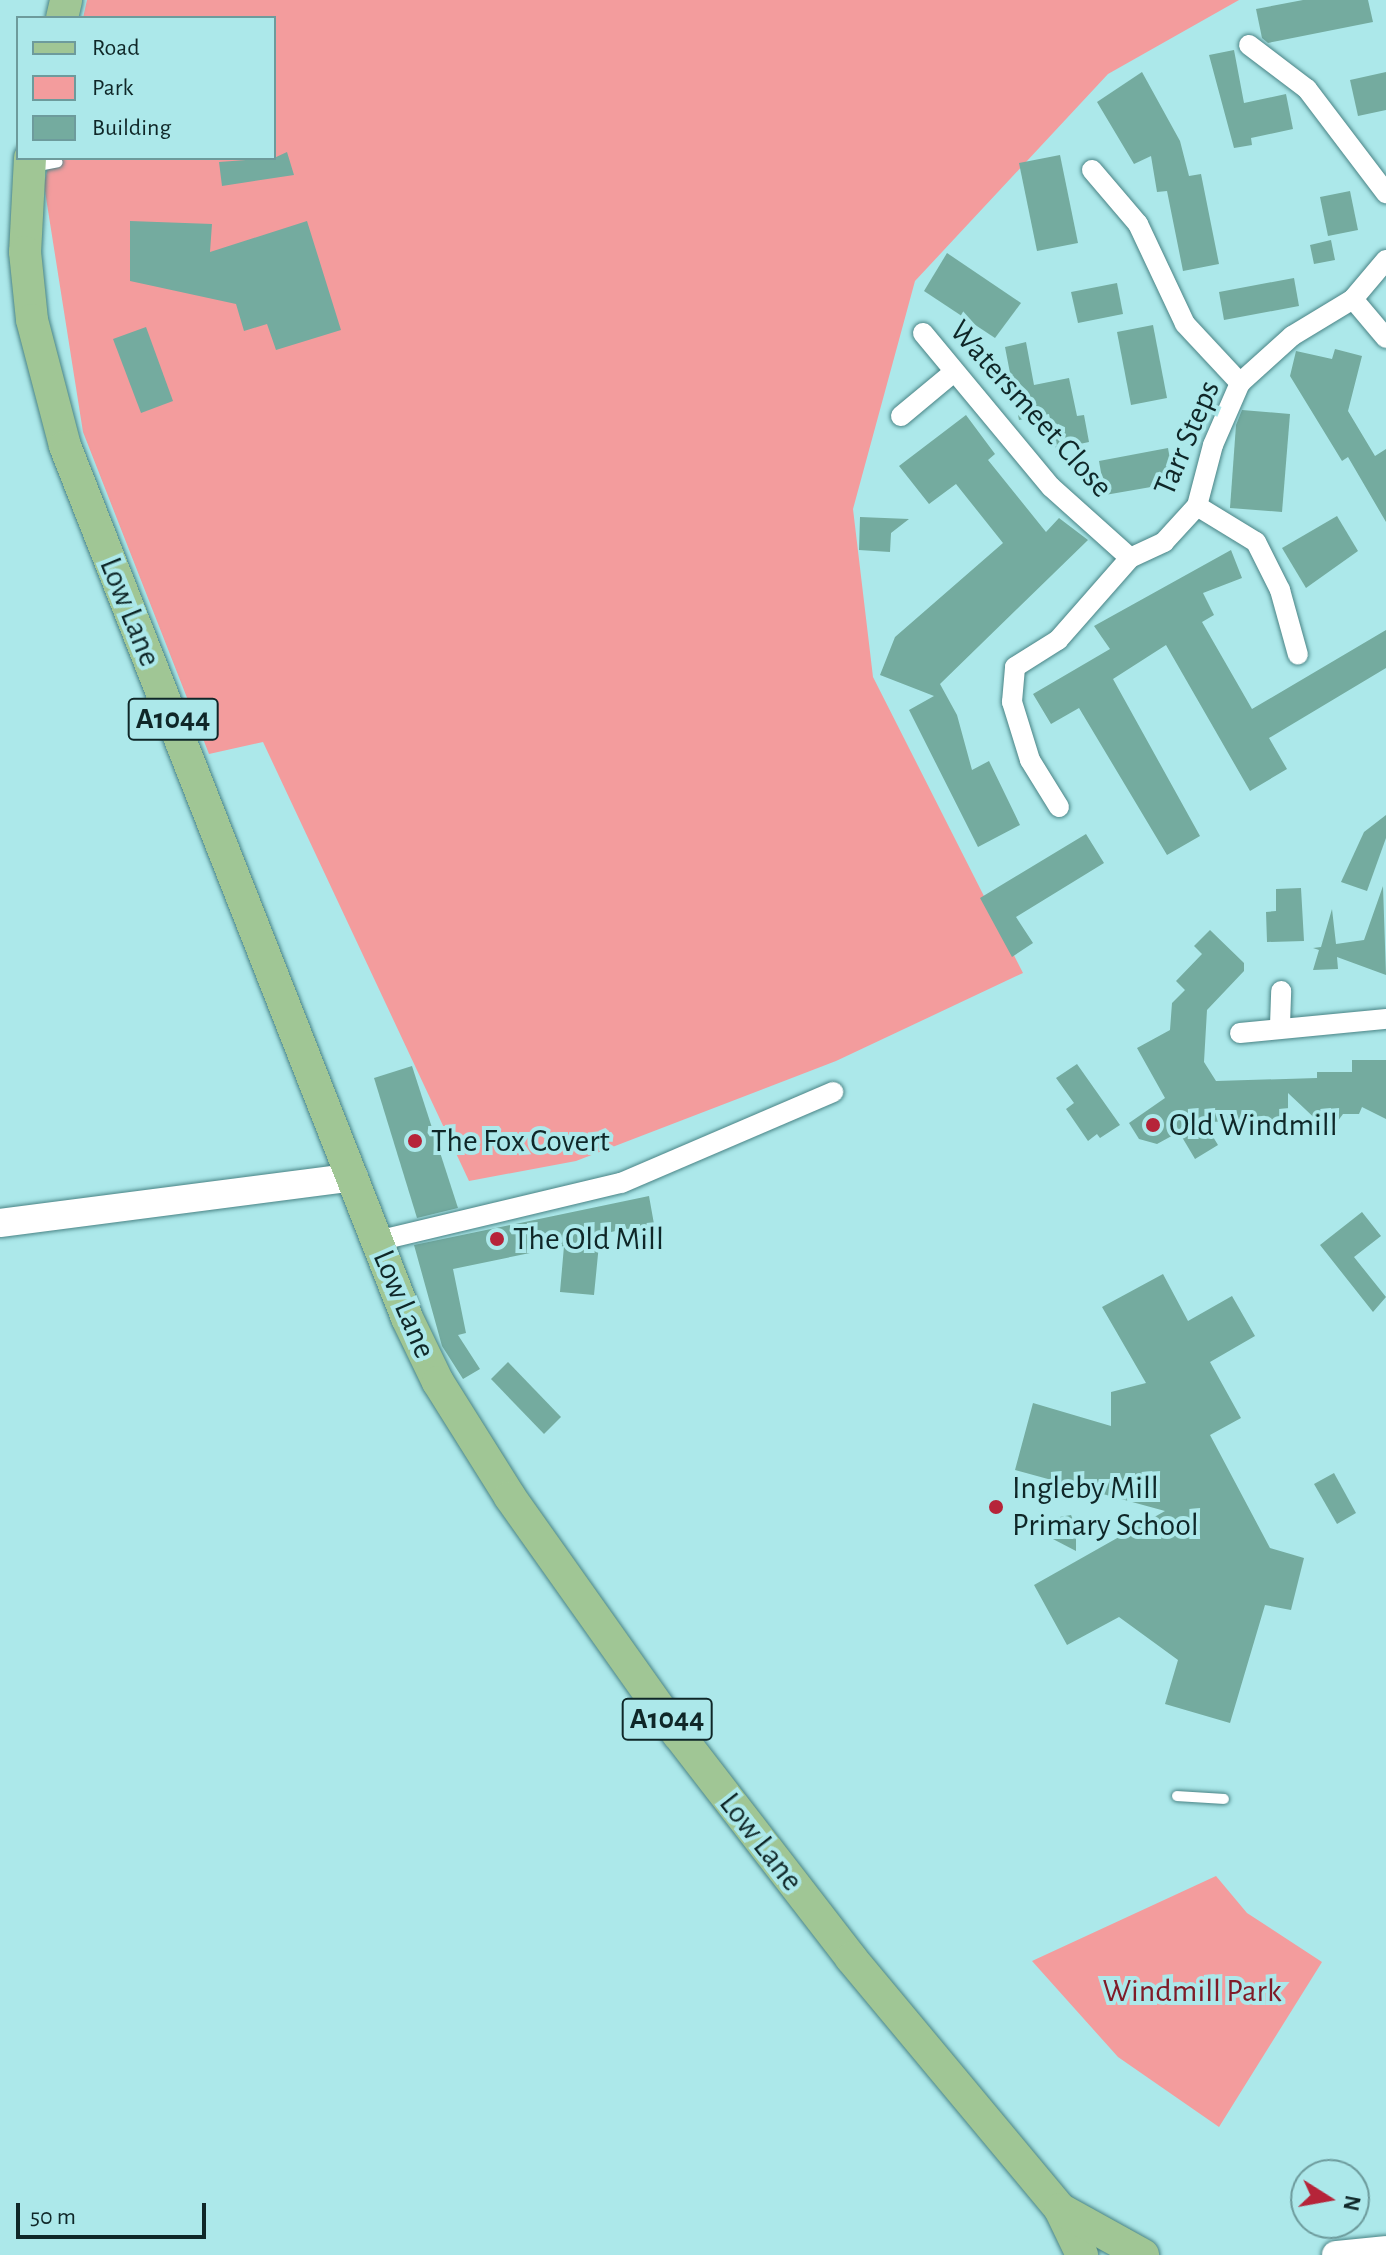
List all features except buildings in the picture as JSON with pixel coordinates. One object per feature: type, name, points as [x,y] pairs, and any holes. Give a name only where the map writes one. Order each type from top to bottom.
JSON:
[{"type":"main road","name":"Low Lane","points":[[38,163],[25,252],[32,320],[65,446],[377,1241],[438,1382],[510,1497],[625,1659],[851,1958],[1060,2209],[1082,2255]]},
{"type":"main road","name":"Low Lane","points":[[1060,2209],[1143,2255]]},
{"type":"street","points":[[1249,45],[1307,89],[1386,193]]},
{"type":"street","points":[[1092,170],[1138,224],[1185,324],[1240,383]]},
{"type":"street","name":"Tarr Steps","points":[[1059,807],[1030,760],[1016,717],[1012,702],[1015,667],[1058,640],[1130,558],[1164,542],[1197,506],[1213,445],[1240,383],[1292,336],[1353,299],[1386,260]]},
{"type":"street","points":[[1353,299],[1386,338]]},
{"type":"street","name":"Watersmeet Close","points":[[923,333],[1051,487],[1130,558]]},
{"type":"street","points":[[901,416],[954,372]]},
{"type":"street","points":[[1197,506],[1256,542],[1280,590],[1298,655]]},
{"type":"street","points":[[1280,1025],[1281,991]]},
{"type":"street","points":[[1240,1033],[1280,1025],[1386,1019]]},
{"type":"street","points":[[377,1241],[621,1183],[833,1092]]},
{"type":"street","points":[[0,1223],[354,1177]]},
{"type":"street","points":[[1336,2255],[1386,2250]]},
{"type":"lane","points":[[1177,1796],[1224,1799]]},
{"type":"green space","points":[[87,0],[1239,0],[1108,74],[915,281],[853,509],[873,677],[1023,973],[836,1061],[576,1161],[469,1181],[263,742],[209,754],[83,432],[44,185],[50,160],[276,160],[276,16],[83,16]]},
{"type":"green space","name":"Windmill Park","points":[[1216,1876],[1247,1913],[1322,1962],[1219,2127],[1118,2057],[1032,1961]]},
{"type":"place","name":"Old Windmill","points":[[1153,1125]]},
{"type":"place","name":"The Fox Covert","points":[[415,1141]]},
{"type":"place","name":"The Old Mill","points":[[497,1239]]},
{"type":"place","name":"Ingleby Mill Primary School","points":[[996,1507]]}]
